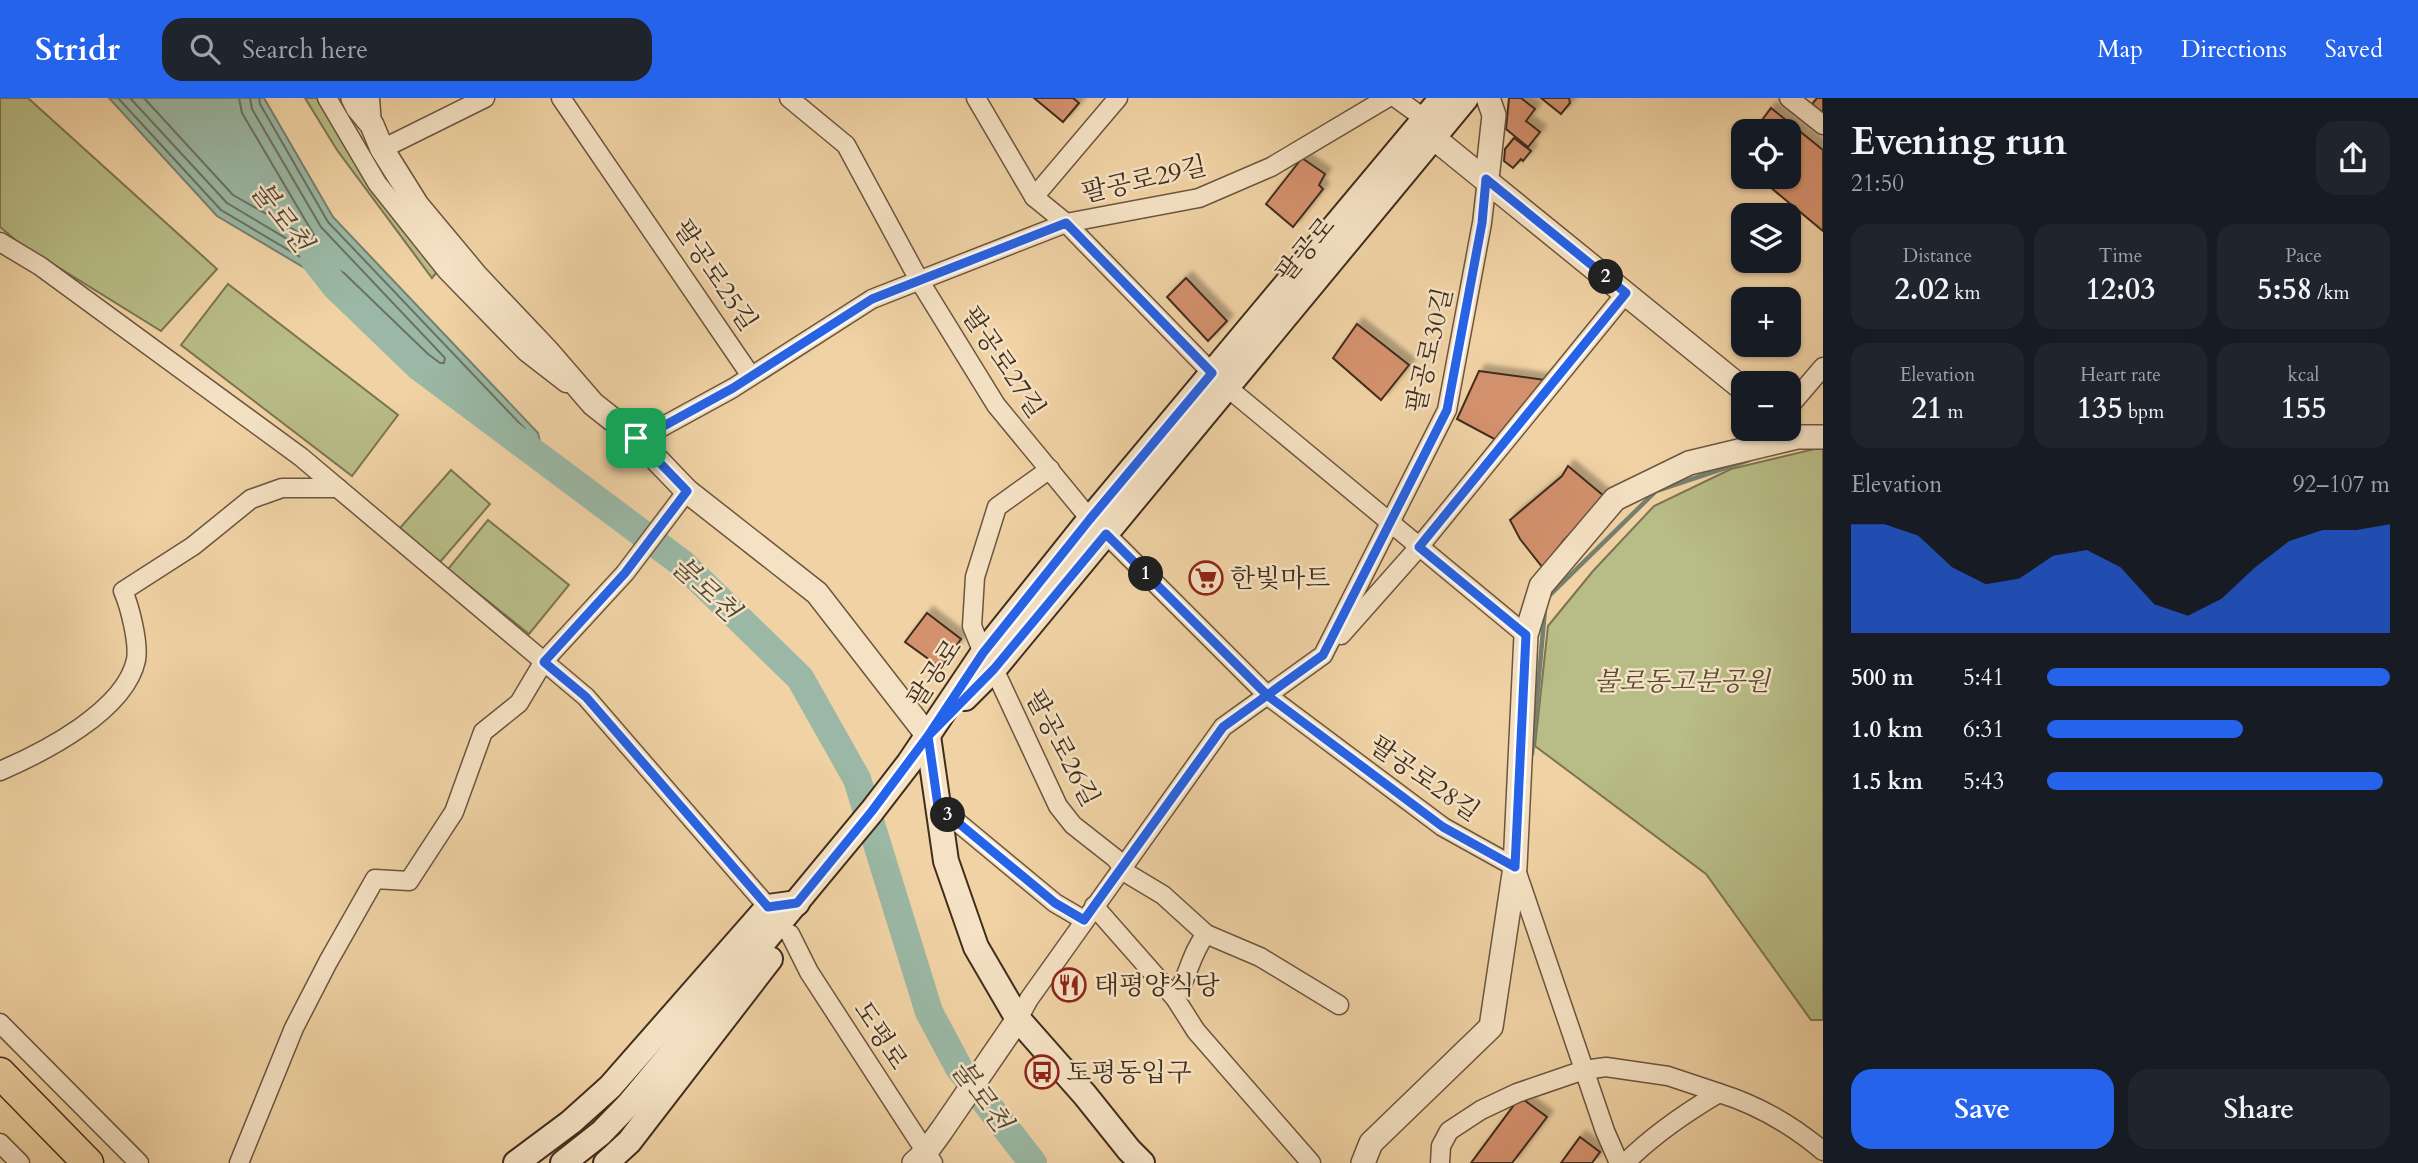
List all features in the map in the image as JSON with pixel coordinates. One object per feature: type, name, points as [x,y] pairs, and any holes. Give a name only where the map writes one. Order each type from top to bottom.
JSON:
[{"type":"highway","points":[[0,1073],[88,1163]]},
{"type":"main road","name":"팔공로","points":[[797,903],[988,661],[1426,128],[1442,98]]},
{"type":"main road","name":"팔공로","points":[[1426,128],[1466,98]]},
{"type":"main road","points":[[928,736],[946,861],[976,947],[1015,1025],[1085,1095],[1142,1163]]},
{"type":"main road","points":[[516,1163],[571,1122],[610,1087],[768,907],[797,903]]},
{"type":"main road","points":[[606,1163],[629,1142],[790,934],[797,903]]},
{"type":"main road","points":[[563,1163],[601,1133],[630,1102],[797,903]]},
{"type":"street","points":[[327,98],[377,183],[447,271],[526,352],[636,438],[681,498],[817,593],[928,736]]},
{"type":"street","points":[[353,98],[372,125],[382,149],[417,205],[477,277],[593,404]]},
{"type":"street","points":[[370,98],[372,125]]},
{"type":"street","points":[[382,149],[485,98]]},
{"type":"street","name":"팔공로25길","points":[[561,98],[751,376]]},
{"type":"street","name":"팔공로27길","points":[[789,98],[846,145],[919,280],[996,405],[1098,526]]},
{"type":"street","name":"팔공로29길","points":[[976,98],[1034,197],[1066,223],[1220,381]]},
{"type":"street","points":[[1034,197],[1118,98]]},
{"type":"street","name":"팔공로29길","points":[[919,280],[1066,223],[1199,198],[1271,167],[1387,98]]},
{"type":"street","points":[[1396,98],[1426,128],[1486,179],[1731,379]]},
{"type":"street","points":[[1486,179],[1494,115],[1488,98]]},
{"type":"street","points":[[1796,100],[1823,125]]},
{"type":"street","name":"팔공로30길","points":[[1323,655],[1447,410],[1482,223],[1486,179]]},
{"type":"street","points":[[0,242],[40,266],[301,457],[586,697],[768,907]]},
{"type":"street","points":[[636,438],[660,428],[751,376],[872,299],[919,280]]},
{"type":"street","name":"팔공로30길","points":[[1015,1025],[1029,999],[1089,913],[1223,727],[1323,655],[1419,547],[1626,293]]},
{"type":"street","points":[[1801,393],[1823,367]]},
{"type":"street","points":[[1220,381],[1526,635]]},
{"type":"street","points":[[1801,429],[1822,438]]},
{"type":"street","points":[[1363,1163],[1371,1143],[1491,1027],[1515,867],[1526,635],[1541,586],[1615,499],[1689,463],[1797,437],[1822,438]]},
{"type":"street","name":"팔공로26길","points":[[1050,469],[997,508],[975,577],[972,626],[1064,816],[1115,858],[1128,874],[1163,895],[1206,934],[1260,957],[1339,1005]]},
{"type":"street","points":[[0,771],[36,755],[91,719],[124,689],[136,659],[131,611],[122,591],[192,546],[251,499],[282,488],[338,488]]},
{"type":"street","points":[[239,1163],[293,1028],[375,879],[409,881],[454,812],[483,732],[519,703],[544,662],[625,573],[681,498]]},
{"type":"street","name":"팔공로28길","points":[[1098,526],[1268,696],[1443,827],[1515,867]]},
{"type":"street","points":[[938,806],[1055,903],[1089,913],[1175,998],[1196,1031],[1311,1163]]},
{"type":"street","points":[[1515,867],[1605,1131],[1619,1163]]},
{"type":"street","name":"도평로","points":[[790,934],[809,972],[924,1159]]},
{"type":"street","points":[[1175,998],[1184,984],[1198,944],[1206,934]]},
{"type":"street","points":[[0,1023],[139,1163]]},
{"type":"street","points":[[924,1159],[1015,1025]]},
{"type":"street","points":[[1440,1163],[1441,1146],[1449,1131],[1481,1110],[1517,1093],[1584,1070],[1606,1067],[1668,1076],[1719,1093],[1798,1130],[1823,1151]]},
{"type":"street","points":[[1625,1163],[1644,1144],[1693,1108],[1719,1093]]},
{"type":"street","points":[[0,1143],[20,1163]]},
{"type":"green space","points":[[0,98],[28,98],[217,269],[161,331],[19,243],[0,227]]},
{"type":"green space","points":[[305,98],[324,98],[441,267],[432,278],[337,150]]},
{"type":"green space","points":[[228,284],[398,415],[352,476],[181,345]]},
{"type":"green space","name":"불로동고분공원","points":[[1823,447],[1823,1020],[1811,1020],[1706,874],[1535,746],[1548,626],[1593,571],[1654,506],[1731,469]]},
{"type":"green space","points":[[451,470],[490,504],[440,562],[400,528]]},
{"type":"green space","points":[[488,520],[569,585],[529,634],[448,569]]},
{"type":"water","points":[[109,98],[264,98],[333,217],[538,433],[545,462],[418,366],[335,286],[217,216]]},
{"type":"building","points":[[1034,98],[1073,98],[1079,103],[1063,122]]},
{"type":"building","points":[[1509,98],[1521,98],[1535,109],[1526,121],[1540,132],[1528,147],[1506,129]]},
{"type":"building","points":[[1541,98],[1569,98],[1570,103],[1561,114]]},
{"type":"building","points":[[1817,98],[1823,98],[1823,113],[1812,104]]},
{"type":"building","points":[[1771,108],[1785,119],[1763,119]]},
{"type":"building","points":[[1801,132],[1823,150],[1823,231],[1801,213],[1801,203],[1789,203],[1772,189],[1801,189]]},
{"type":"building","points":[[1514,138],[1531,151],[1513,168],[1504,161],[1505,149]]},
{"type":"building","points":[[1302,158],[1325,174],[1319,185],[1323,189],[1293,227],[1266,204]]},
{"type":"building","points":[[1186,278],[1227,321],[1208,341],[1167,297]]},
{"type":"building","points":[[1357,324],[1409,365],[1381,400],[1333,358]]},
{"type":"building","points":[[1479,371],[1545,380],[1498,441],[1457,419]]},
{"type":"building","points":[[1568,466],[1605,497],[1564,540],[1543,568],[1520,539],[1510,520],[1562,476]]},
{"type":"building","points":[[927,613],[961,639],[941,668],[905,642]]},
{"type":"building","points":[[1520,1097],[1547,1117],[1512,1163],[1471,1163]]},
{"type":"building","points":[[1580,1137],[1600,1152],[1592,1163],[1561,1163]]},
{"type":"waterway","name":"불로천","points":[[314,259],[335,286],[418,366],[683,564],[800,678],[857,779],[929,1012],[959,1068],[1033,1163]]},
{"type":"waterway","points":[[1547,598],[1656,491],[1749,460]]},
{"type":"waterway","points":[[1532,754],[1545,609]]},
{"type":"place","name":"한빛마트","points":[[1206,578]]},
{"type":"place","name":"태평양식당","points":[[1069,985]]},
{"type":"place","name":"도평동입구","points":[[1042,1072]]},
{"type":"route","points":[[636,438],[660,428],[733,388],[872,299],[1066,223],[1212,373],[983,653],[928,736],[938,806],[1055,903],[1084,920],[1223,727],[1268,696],[1323,655],[1447,410],[1482,223],[1486,179],[1626,293],[1419,547],[1526,635],[1515,867],[1443,827],[1268,696],[1106,534],[994,669],[928,736],[872,811],[797,903],[768,907],[586,697],[544,662],[625,573],[687,491],[636,438]]}]
